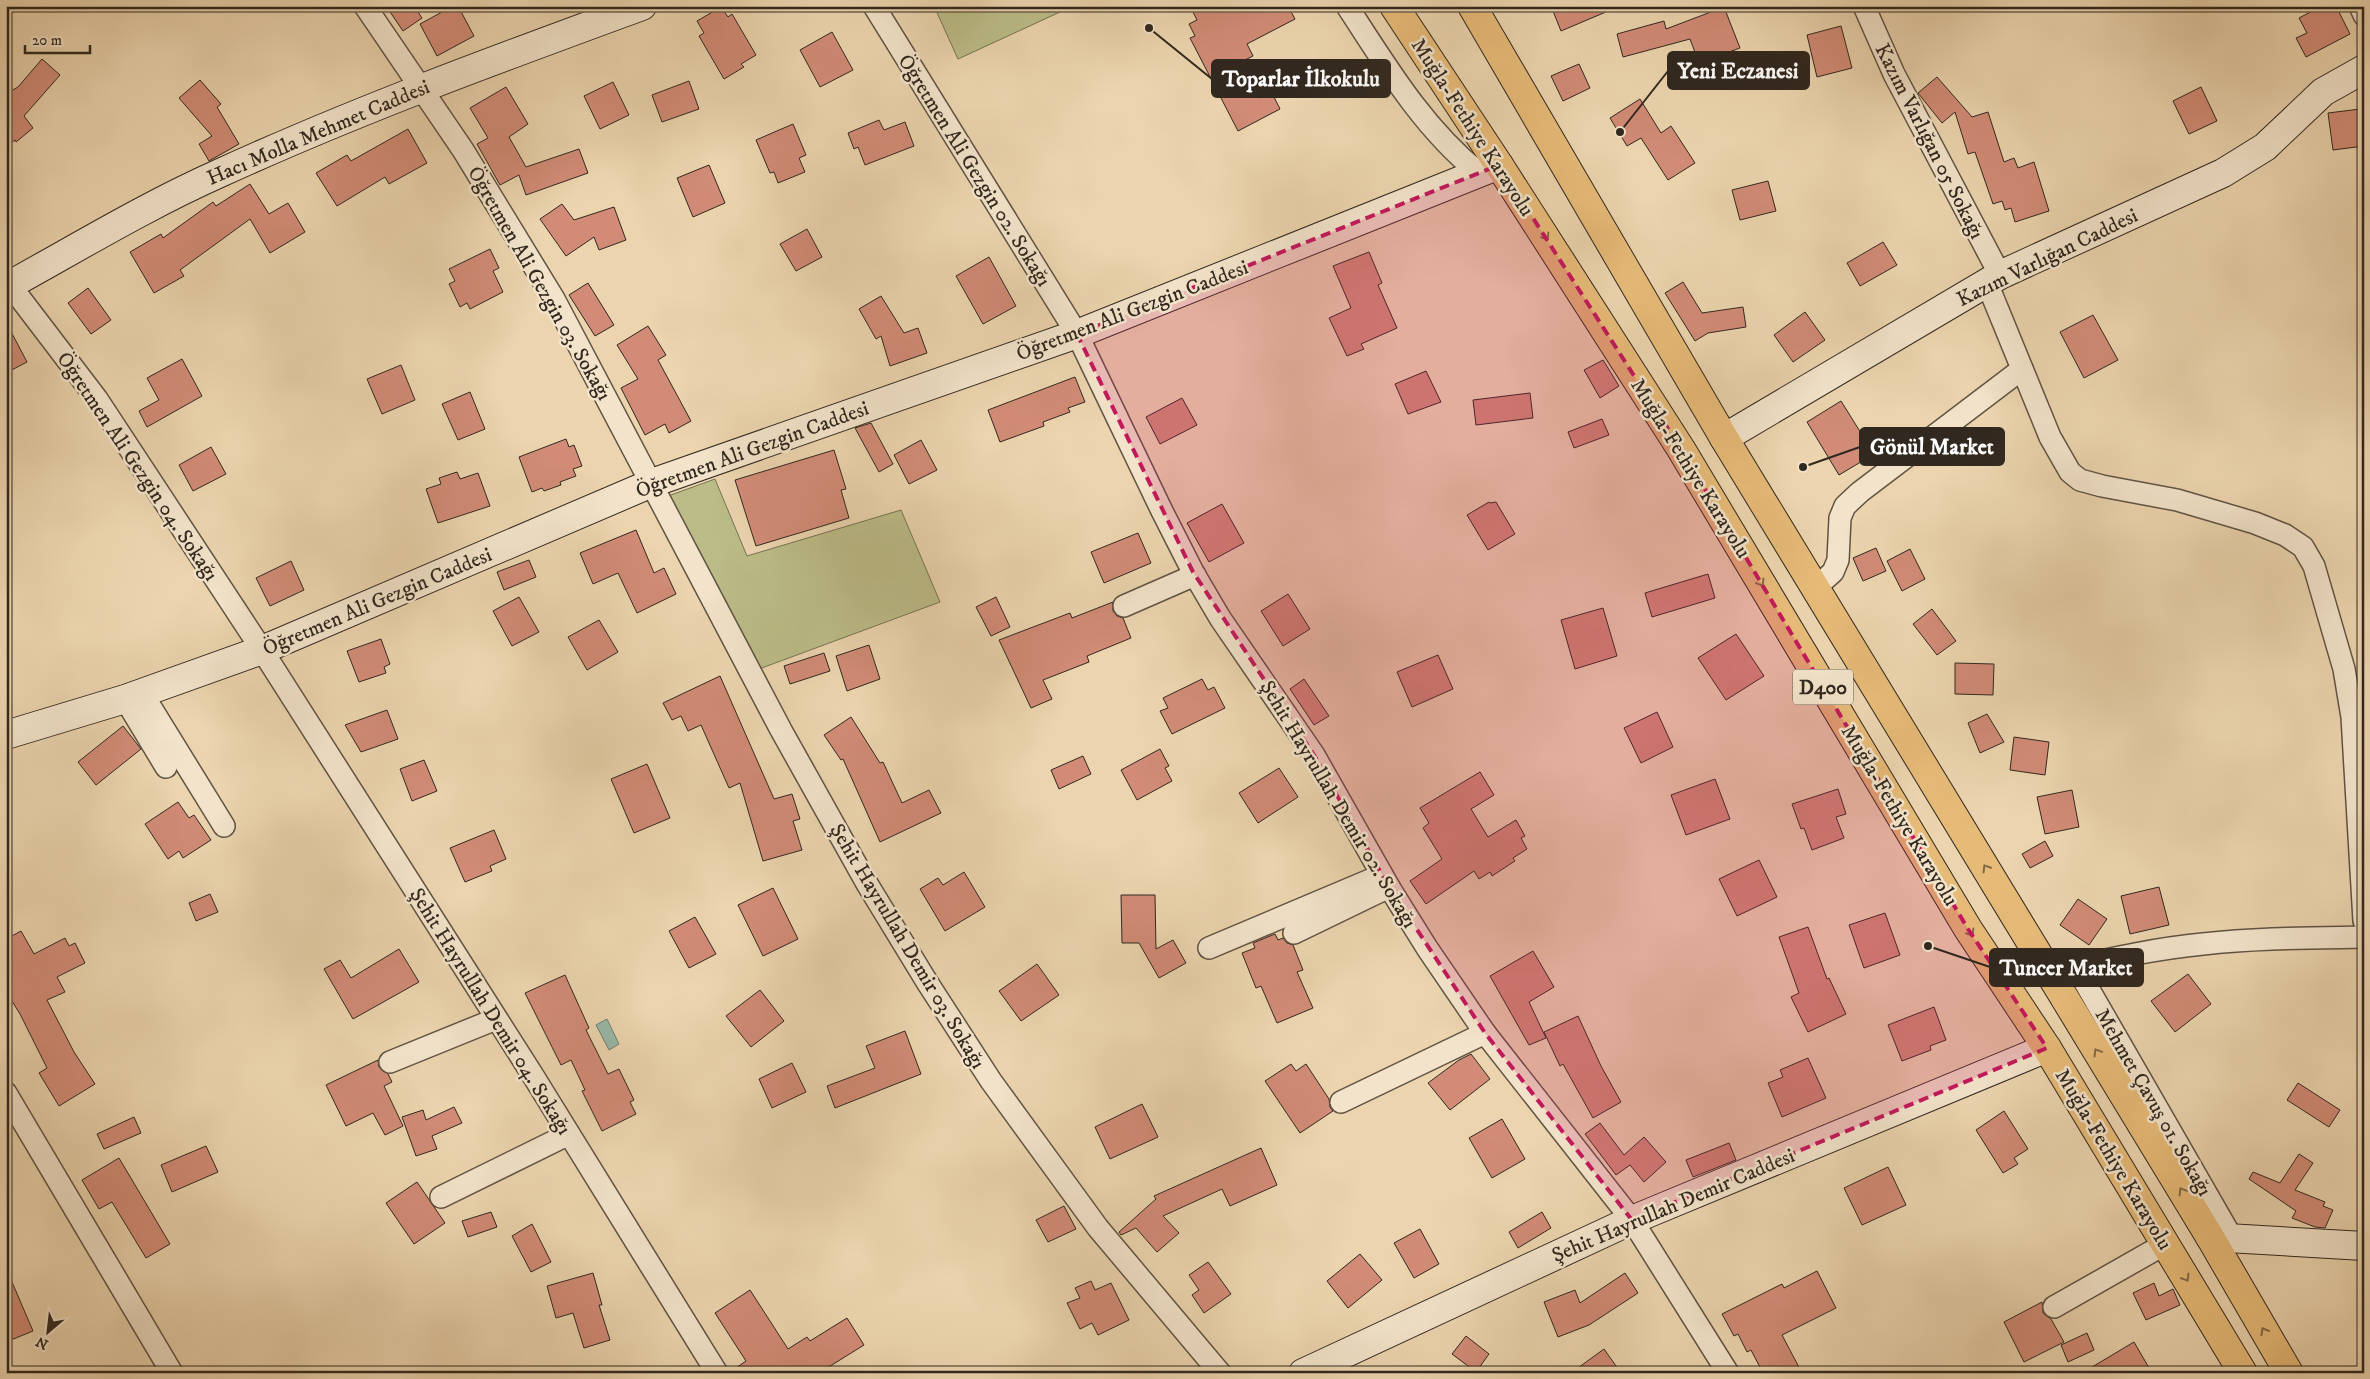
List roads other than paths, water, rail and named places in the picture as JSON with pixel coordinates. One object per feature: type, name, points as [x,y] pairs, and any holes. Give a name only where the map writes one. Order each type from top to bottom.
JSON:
[{"type":"highway","name":"Muğla-Fethiye Karayolu","points":[[1394,6],[1489,169],[1681,449],[1968,929],[2047,1048],[2243,1373]]},
{"type":"highway","name":"Muğla-Fethiye Karayolu","points":[[1472,6],[1724,438],[1815,588],[2050,972],[2221,1238],[2289,1373]]},
{"type":"street","name":"Öğretmen Ali Gezgin 03. Sokağı","points":[[365,6],[462,150],[554,299],[652,483]]},
{"type":"street","name":"Hacı Molla Mehmet Caddesi","points":[[8,286],[120,222],[220,173],[419,88],[642,6]]},
{"type":"street","name":"Öğretmen Ali Gezgin 02. Sokağı","points":[[874,6],[1077,334]]},
{"type":"street","points":[[1347,6],[1425,120],[1455,154],[1489,169]]},
{"type":"street","name":"Kazım Varlığan 05 Sokağı","points":[[1864,6],[1894,74],[1993,279],[2022,369],[2060,457],[2070,472],[2080,480],[2220,511],[2285,535],[2302,547],[2314,566],[2344,669],[2355,758],[2364,921]]},
{"type":"street","points":[[2360,6],[2364,15]]},
{"type":"street","name":"Kazım Varlığan Caddesi","points":[[1724,438],[1993,279],[2223,173],[2265,147],[2323,92],[2364,69]]},
{"type":"street","name":"Öğretmen Ali Gezgin Caddesi","points":[[6,735],[134,696],[262,650],[652,483],[1077,334],[1489,169]]},
{"type":"street","name":"Öğretmen Ali Gezgin 04. Sokağı","points":[[8,286],[97,399],[262,650]]},
{"type":"street","name":"Şehit Hayrullah Demir 02. Sokağı","points":[[1077,334],[1160,509],[1220,618],[1314,755],[1385,881],[1427,948],[1485,1033],[1632,1220],[1728,1373]]},
{"type":"street","points":[[1815,588],[1832,572],[1838,560],[1840,518],[1845,506],[1860,492],[2022,369]]},
{"type":"street","name":"Şehit Hayrullah Demir 03. Sokağı","points":[[652,483],[786,738],[866,882],[927,982],[991,1081],[1098,1228],[1220,1373]]},
{"type":"street","points":[[1124,606],[1195,575]]},
{"type":"street","name":"Şehit Hayrullah Demir 04. Sokağı","points":[[262,650],[569,1134],[717,1373]]},
{"type":"street","points":[[134,696],[166,767]]},
{"type":"street","points":[[134,696],[224,826]]},
{"type":"street","points":[[1294,933],[1385,881]]},
{"type":"street","points":[[1209,948],[1385,881]]},
{"type":"street","points":[[2050,972],[2142,953],[2203,944],[2264,939],[2364,936]]},
{"type":"street","name":"Mehmet Çavuş 01. Sokağı","points":[[2076,967],[2221,1238]]},
{"type":"street","points":[[390,1062],[496,1019]]},
{"type":"street","points":[[1341,1102],[1485,1033]]},
{"type":"street","name":"Şehit Hayrullah Demir Caddesi","points":[[1303,1373],[1632,1220],[2047,1048]]},
{"type":"street","points":[[6,1094],[172,1373]]},
{"type":"street","points":[[441,1197],[569,1134]]},
{"type":"street","points":[[2221,1238],[2364,1246]]},
{"type":"street","points":[[2054,1307],[2165,1244]]},
{"type":"place","name":"Toparlar İlkokulu","points":[[1149,28]]},
{"type":"place","name":"Yeni Eczanesi","points":[[1620,132]]},
{"type":"place","name":"Gönül Market","points":[[1803,467]]},
{"type":"place","name":"Tuncer Market","points":[[1928,946]]}]
